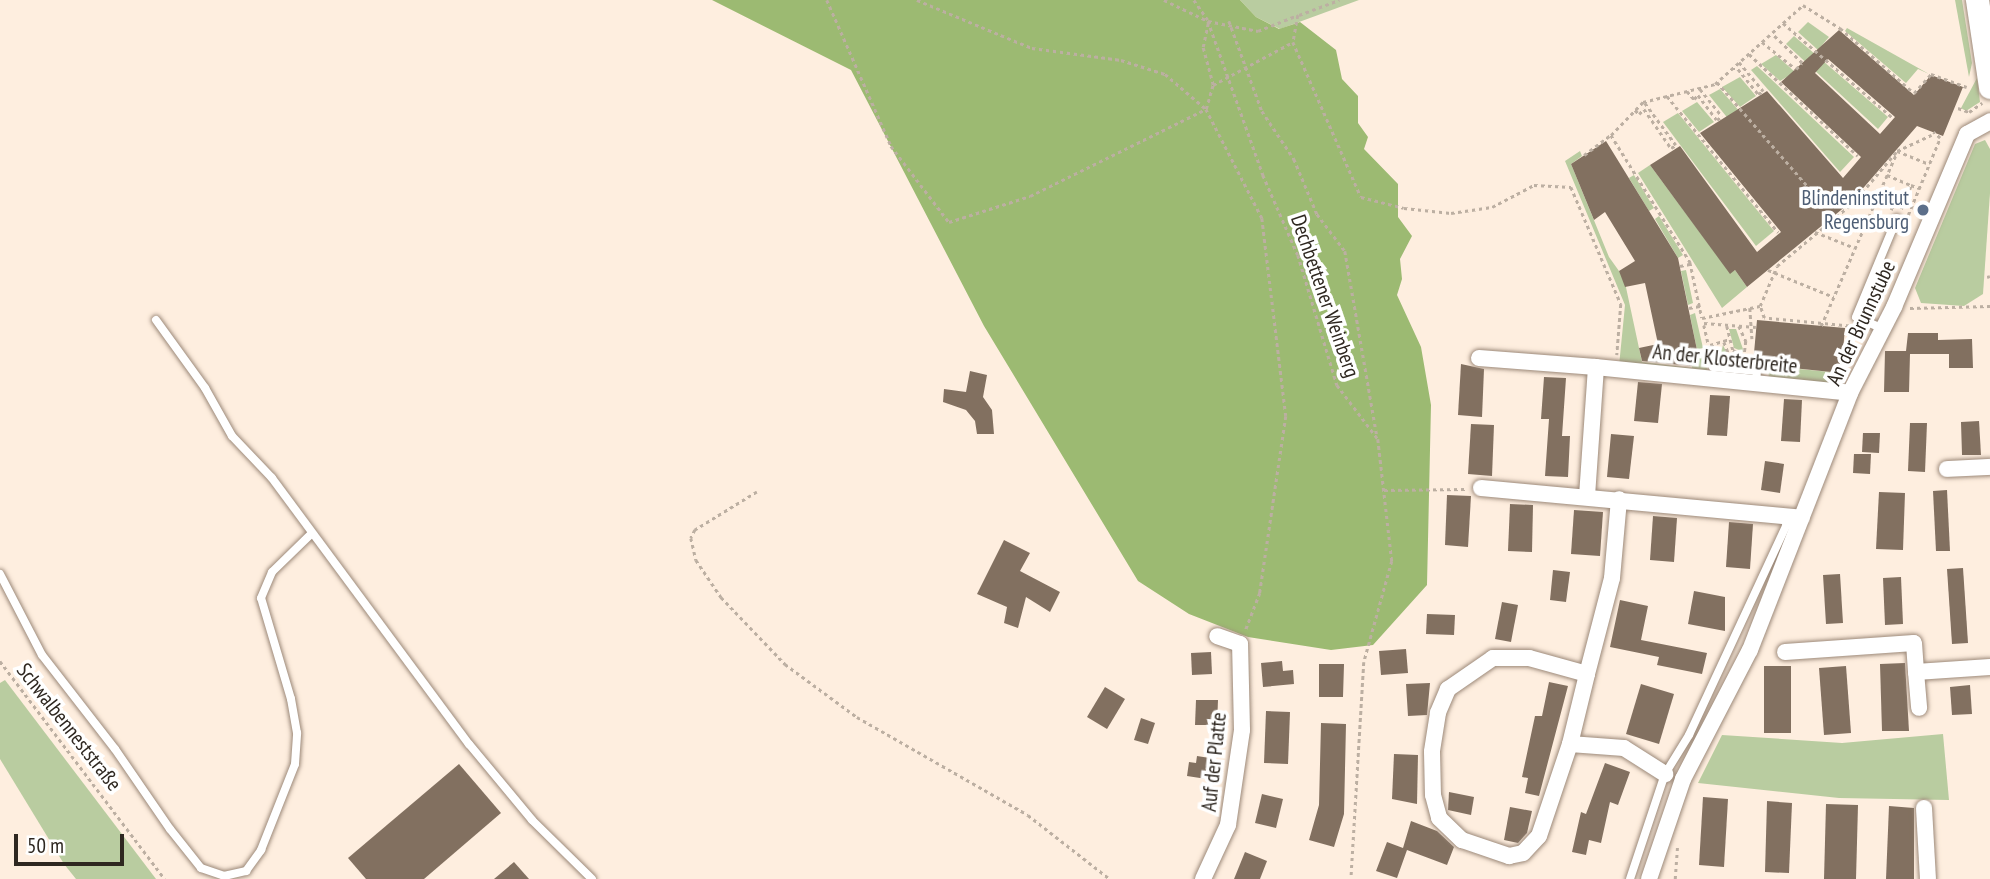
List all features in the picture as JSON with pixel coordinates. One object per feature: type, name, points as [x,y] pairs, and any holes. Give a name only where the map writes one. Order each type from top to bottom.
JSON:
[{"type":"street","points":[[1977,0],[1987,92]]},
{"type":"street","name":"An der Brunnstube","points":[[1648,879],[1683,779],[1750,650],[1850,393],[1894,307],[1967,134],[1972,127],[1990,121]]},
{"type":"street","name":"An der Klosterbreite","points":[[1479,358],[1850,393]]},
{"type":"street","points":[[1587,496],[1595,367]]},
{"type":"street","points":[[1947,468],[1990,467]]},
{"type":"street","points":[[1481,488],[1802,518]]},
{"type":"street","points":[[1587,674],[1529,658],[1493,658],[1448,689],[1438,713],[1432,752],[1433,795],[1439,818],[1476,847],[1499,855],[1523,853],[1539,835],[1570,744],[1612,578],[1619,499]]},
{"type":"street","points":[[1217,636],[1240,644]]},
{"type":"street","points":[[1785,653],[1914,643],[1919,708]]},
{"type":"street","name":"Auf der Platte","points":[[1203,879],[1228,825],[1235,791],[1242,730],[1240,644]]},
{"type":"street","points":[[1916,672],[1990,667]]},
{"type":"street","points":[[1570,744],[1624,748],[1665,774]]},
{"type":"street","points":[[1924,808],[1928,879]]},
{"type":"lane","points":[[1881,328],[1856,317],[1899,215]]},
{"type":"lane","points":[[156,320],[205,387],[232,436],[272,478],[469,744],[532,820],[588,877]]},
{"type":"lane","points":[[1713,367],[1757,371],[1756,383]]},
{"type":"lane","name":"An der Brunnstube","points":[[1630,879],[1665,774],[1689,735],[1786,526],[1802,518]]},
{"type":"lane","points":[[0,573],[42,656],[115,749],[170,829],[201,868],[224,876],[246,871],[261,850],[295,764],[297,733],[291,699],[261,598],[272,572],[311,534]]},
{"type":"path","points":[[827,0],[891,146],[949,222],[1030,196],[1206,110],[1213,85],[1203,47],[1208,20]]},
{"type":"path","points":[[918,0],[1032,48],[1121,60],[1165,74],[1206,110],[1262,218],[1286,416],[1260,593],[1240,644]]},
{"type":"path","points":[[1164,0],[1208,20],[1229,21],[1258,31],[1339,0]]},
{"type":"path","name":"Dechbettener Weinberg","points":[[1194,0],[1208,20],[1230,74],[1263,174],[1298,255],[1336,385],[1378,439]]},
{"type":"path","points":[[1584,155],[1611,135],[1645,102],[1717,82],[1803,5],[1840,28],[1914,93],[1931,74],[1967,88]]},
{"type":"path","points":[[1298,15],[1293,42],[1361,197],[1404,208],[1451,213],[1492,207],[1534,185],[1572,187],[1621,304],[1616,369]]},
{"type":"path","points":[[1229,21],[1248,64],[1262,111],[1294,159],[1317,214],[1345,251],[1378,439],[1392,561],[1364,662],[1351,879]]},
{"type":"path","points":[[1783,23],[1892,117]]},
{"type":"path","points":[[1762,42],[1796,69],[1802,63],[1771,34]]},
{"type":"path","points":[[1213,85],[1293,42]]},
{"type":"path","points":[[1749,54],[1858,156]]},
{"type":"path","points":[[1731,69],[1738,69],[1759,93],[1763,91],[1739,62]]},
{"type":"path","points":[[1717,82],[1818,198]]},
{"type":"path","points":[[1688,91],[1694,99],[1698,95],[1717,120],[1722,116],[1699,88]]},
{"type":"path","points":[[1958,108],[1972,111],[1987,92]]},
{"type":"path","points":[[1668,96],[1778,232]]},
{"type":"path","points":[[1635,110],[1639,114],[1644,109],[1671,148],[1676,145],[1645,102]]},
{"type":"path","points":[[1845,325],[1765,318],[1760,306],[1774,273],[1859,194],[1896,151],[1932,134],[1940,138],[1908,215]]},
{"type":"path","points":[[1611,135],[1690,264],[1713,367]]},
{"type":"path","points":[[1896,151],[1929,164]]},
{"type":"path","points":[[1822,325],[1896,151]]},
{"type":"path","points":[[1628,175],[1634,171]]},
{"type":"path","points":[[1887,175],[1919,188]]},
{"type":"path","points":[[1859,194],[1899,215],[1911,185]]},
{"type":"path","points":[[1653,216],[1659,212]]},
{"type":"path","points":[[1816,232],[1855,248]]},
{"type":"path","points":[[1680,266],[1690,264]]},
{"type":"path","points":[[1768,270],[1834,297]]},
{"type":"path","points":[[1949,302],[1949,308]]},
{"type":"path","points":[[1689,308],[1700,306]]},
{"type":"path","points":[[1702,318],[1760,306]]},
{"type":"path","points":[[1894,307],[1990,306]]},
{"type":"path","points":[[1746,341],[1753,340],[1755,327],[1749,308]]},
{"type":"path","points":[[1703,323],[1755,327]]},
{"type":"path","points":[[1727,325],[1733,350],[1750,361]]},
{"type":"path","points":[[1739,326],[1746,341],[1745,356]]},
{"type":"path","points":[[1694,353],[1730,339]]},
{"type":"path","points":[[1724,342],[1731,359],[1745,356]]},
{"type":"path","points":[[1384,490],[1481,488]]},
{"type":"path","points":[[757,492],[695,530],[691,538],[696,560],[721,597],[785,664],[857,717],[1028,815],[1110,879]]},
{"type":"path","name":"Schwalbenneststraße","points":[[0,661],[164,879]]},
{"type":"path","points":[[0,676],[6,671]]},
{"type":"green space","points":[[712,0],[1240,0],[1256,17],[1279,29],[1300,22],[1336,50],[1342,79],[1358,96],[1358,123],[1368,137],[1364,149],[1398,184],[1398,217],[1412,236],[1400,259],[1402,279],[1397,295],[1421,347],[1431,405],[1427,585],[1373,645],[1331,650],[1248,637],[1189,614],[1138,581],[984,326],[851,70]]},
{"type":"green space","points":[[1240,0],[1359,0],[1280,29],[1256,17]]},
{"type":"green space","points":[[1955,0],[1962,0],[1972,63],[1969,77]]},
{"type":"green space","points":[[1808,22],[1829,37],[1818,50],[1798,32]]},
{"type":"green space","points":[[1847,28],[1929,74],[1918,69],[1906,83],[1845,31]]},
{"type":"green space","points":[[1794,36],[1888,117],[1878,129],[1786,44]]},
{"type":"green space","points":[[1776,55],[1795,72],[1780,81],[1761,64]]},
{"type":"green space","points":[[1757,66],[1854,157],[1840,172],[1751,70]]},
{"type":"green space","points":[[1740,77],[1756,96],[1740,107],[1722,87]]},
{"type":"green space","points":[[1977,78],[1980,102],[1966,111],[1961,108]]},
{"type":"green space","points":[[1720,89],[1815,198],[1801,209],[1709,95]]},
{"type":"green space","points":[[1697,102],[1714,122],[1699,132],[1682,111]]},
{"type":"green space","points":[[1678,113],[1774,231],[1756,246],[1663,122]]},
{"type":"green space","points":[[1985,140],[1990,149],[1990,193],[1983,294],[1964,306],[1921,303],[1915,288],[1975,144]]},
{"type":"green space","points":[[1580,151],[1582,156],[1571,164],[1609,257],[1624,278],[1642,362],[1692,368],[1691,360],[1699,360],[1698,354],[1704,353],[1708,374],[1619,366],[1625,305],[1565,161]]},
{"type":"green space","points":[[1650,165],[1730,273],[1735,270],[1747,287],[1722,308],[1638,173]]},
{"type":"green space","points":[[1634,175],[1654,208],[1649,211],[1629,178]]},
{"type":"green space","points":[[1659,216],[1683,255],[1678,258],[1655,219]]},
{"type":"green space","points":[[1686,270],[1693,303],[1688,305],[1681,271]]},
{"type":"green space","points":[[1695,313],[1703,348],[1697,350],[1690,315]]},
{"type":"green space","points":[[1729,329],[1736,329],[1744,352],[1734,348]]},
{"type":"green space","points":[[1723,345],[1730,360],[1752,365],[1718,362]]},
{"type":"green space","points":[[1766,366],[1841,373],[1839,387],[1770,380]]},
{"type":"green space","points":[[5,680],[156,879],[76,879],[64,864],[0,759],[0,683]]},
{"type":"green space","points":[[1943,734],[1949,800],[1839,798],[1698,783],[1722,735],[1842,743]]},
{"type":"building","points":[[1839,30],[1914,95],[1931,75],[1963,87],[1943,136],[1917,126],[1852,201],[1747,287],[1735,270],[1730,274],[1650,165],[1680,146],[1757,252],[1781,232],[1700,133],[1767,91],[1843,178],[1861,157],[1781,82]],"holes":[[[1828,59],[1895,117],[1880,134],[1815,73]]]},
{"type":"building","points":[[1606,141],[1678,258],[1697,350],[1689,351],[1692,366],[1642,361],[1639,348],[1658,344],[1645,283],[1625,287],[1619,271],[1635,261],[1605,212],[1594,220],[1571,164]]},
{"type":"building","points":[[1757,320],[1845,328],[1841,373],[1753,364]]},
{"type":"building","points":[[1908,333],[1938,333],[1938,340],[1972,339],[1973,368],[1949,368],[1949,354],[1910,354],[1909,392],[1884,392],[1885,351],[1906,351]]},
{"type":"building","points":[[1461,364],[1484,369],[1482,417],[1458,415]]},
{"type":"building","points":[[970,371],[987,375],[983,397],[992,410],[994,434],[977,434],[975,421],[966,410],[943,402],[944,389],[966,392]]},
{"type":"building","points":[[1544,377],[1566,378],[1562,436],[1570,436],[1568,477],[1545,476],[1549,419],[1541,419]]},
{"type":"building","points":[[1638,382],[1662,384],[1658,423],[1634,421]]},
{"type":"building","points":[[1710,395],[1730,396],[1727,436],[1707,435]]},
{"type":"building","points":[[1784,399],[1802,400],[1800,442],[1781,441]]},
{"type":"building","points":[[1979,421],[1981,455],[1962,455],[1961,422]]},
{"type":"building","points":[[1910,423],[1927,423],[1925,472],[1908,471]]},
{"type":"building","points":[[1471,424],[1494,425],[1492,476],[1468,474]]},
{"type":"building","points":[[1863,433],[1880,433],[1879,453],[1862,452]]},
{"type":"building","points":[[1611,434],[1634,436],[1629,479],[1607,477]]},
{"type":"building","points":[[1854,454],[1871,454],[1870,474],[1853,473]]},
{"type":"building","points":[[1765,461],[1784,464],[1780,493],[1761,490]]},
{"type":"building","points":[[1947,490],[1950,551],[1936,551],[1933,491]]},
{"type":"building","points":[[1879,492],[1905,493],[1903,550],[1876,549]]},
{"type":"building","points":[[1447,495],[1471,496],[1468,547],[1445,545]]},
{"type":"building","points":[[1510,504],[1533,505],[1532,552],[1508,551]]},
{"type":"building","points":[[1574,510],[1603,512],[1600,556],[1571,554]]},
{"type":"building","points":[[1653,516],[1677,518],[1674,562],[1650,560]]},
{"type":"building","points":[[1729,522],[1753,524],[1750,569],[1726,567]]},
{"type":"building","points":[[1004,540],[1030,553],[1020,571],[1060,592],[1050,612],[1026,597],[1018,628],[1004,623],[1007,607],[977,594]]},
{"type":"building","points":[[1963,568],[1968,643],[1952,644],[1947,569]]},
{"type":"building","points":[[1553,570],[1570,572],[1566,602],[1550,600]]},
{"type":"building","points":[[1840,574],[1843,623],[1826,624],[1823,575]]},
{"type":"building","points":[[1901,577],[1903,624],[1885,625],[1883,578]]},
{"type":"building","points":[[1694,591],[1725,597],[1725,631],[1688,624]]},
{"type":"building","points":[[1620,600],[1648,606],[1641,640],[1707,653],[1702,674],[1657,665],[1659,657],[1610,647]]},
{"type":"building","points":[[1502,602],[1518,605],[1511,642],[1495,639]]},
{"type":"building","points":[[1427,614],[1455,615],[1454,635],[1426,634]]},
{"type":"building","points":[[1406,649],[1408,673],[1381,675],[1379,651]]},
{"type":"building","points":[[1211,652],[1212,674],[1192,675],[1191,653]]},
{"type":"building","points":[[1282,661],[1283,671],[1293,670],[1294,684],[1263,687],[1261,663]]},
{"type":"building","points":[[1905,663],[1909,731],[1882,731],[1880,664]]},
{"type":"building","points":[[1319,664],[1344,664],[1343,697],[1319,697]]},
{"type":"building","points":[[1764,666],[1791,666],[1791,733],[1764,733]]},
{"type":"building","points":[[1846,666],[1851,733],[1824,735],[1819,668]]},
{"type":"building","points":[[1549,682],[1568,686],[1539,796],[1525,793],[1528,778],[1522,777],[1535,716],[1542,716]]},
{"type":"building","points":[[1430,683],[1427,715],[1408,716],[1406,684]]},
{"type":"building","points":[[1641,684],[1674,694],[1659,744],[1626,734]]},
{"type":"building","points":[[1970,685],[1972,714],[1952,715],[1950,687]]},
{"type":"building","points":[[1105,687],[1125,699],[1107,729],[1087,717]]},
{"type":"building","points":[[1196,700],[1218,700],[1217,725],[1195,725]]},
{"type":"building","points":[[1266,711],[1290,712],[1288,764],[1264,763]]},
{"type":"building","points":[[1141,718],[1155,723],[1148,744],[1134,740]]},
{"type":"building","points":[[1321,723],[1346,724],[1344,814],[1334,847],[1309,840],[1319,805]]},
{"type":"building","points":[[1394,754],[1418,755],[1417,804],[1392,799]]},
{"type":"building","points":[[1197,756],[1216,759],[1213,780],[1187,776],[1189,762],[1196,763]]},
{"type":"building","points":[[1605,763],[1630,772],[1618,805],[1610,802],[1601,843],[1589,840],[1586,855],[1572,852],[1581,812],[1586,814]]},
{"type":"building","points":[[459,764],[501,813],[424,879],[366,879],[348,858]]},
{"type":"building","points":[[1449,792],[1474,797],[1471,815],[1448,810]]},
{"type":"building","points":[[1262,794],[1283,799],[1276,828],[1255,823]]},
{"type":"building","points":[[1703,797],[1728,799],[1724,867],[1699,865]]},
{"type":"building","points":[[1767,801],[1792,803],[1789,873],[1765,872]]},
{"type":"building","points":[[1826,804],[1858,805],[1856,879],[1824,879]]},
{"type":"building","points":[[1889,806],[1914,808],[1914,879],[1886,879]]},
{"type":"building","points":[[1510,807],[1532,811],[1527,833],[1518,843],[1504,840]]},
{"type":"building","points":[[1411,821],[1437,831],[1454,847],[1447,865],[1407,850],[1397,878],[1376,871],[1387,842],[1403,848]]},
{"type":"building","points":[[1245,852],[1267,861],[1260,879],[1234,879]]},
{"type":"building","points":[[514,862],[529,879],[494,879]]},
{"type":"place","name":"Blindeninstitut Regensburg","points":[[1923,210]]}]
